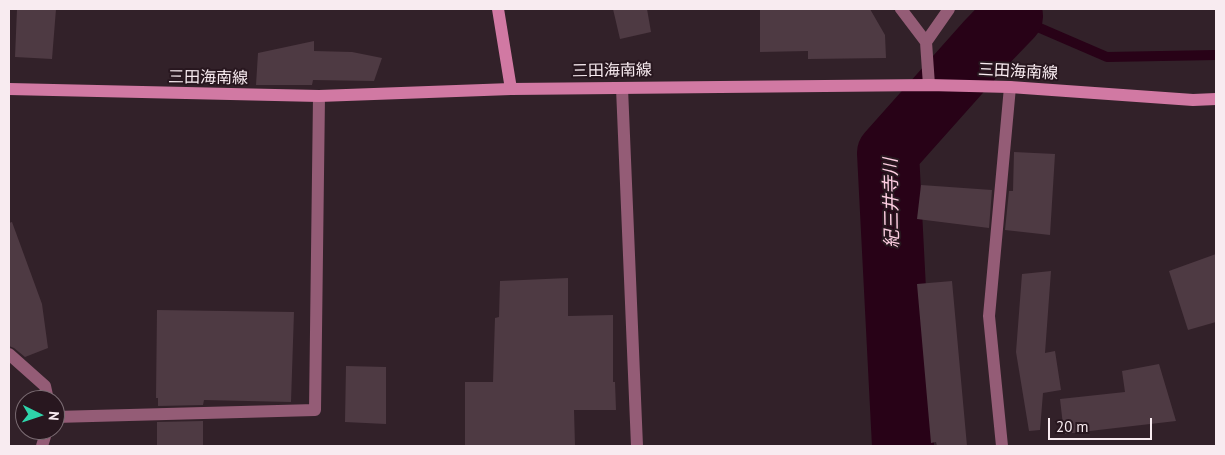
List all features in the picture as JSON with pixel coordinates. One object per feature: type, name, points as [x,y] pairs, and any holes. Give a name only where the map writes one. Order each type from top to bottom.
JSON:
[{"type":"main road","points":[[498,9],[511,89]]},
{"type":"main road","name":"三田海南線","points":[[9,89],[319,96],[511,89],[929,85],[1010,87],[1193,100],[1216,99]]},
{"type":"street","points":[[901,9],[926,42],[929,85]]},
{"type":"street","points":[[926,42],[949,9]]},
{"type":"street","points":[[1002,446],[988,316],[1010,87]]},
{"type":"street","points":[[622,88],[637,446]]},
{"type":"street","points":[[65,417],[315,410],[319,96]]},
{"type":"street","points":[[9,354],[45,386],[46,390]]},
{"type":"building","points":[[17,9],[56,9],[52,59],[15,57]]},
{"type":"building","points":[[613,9],[647,9],[651,32],[620,39]]},
{"type":"building","points":[[760,9],[870,9],[885,35],[886,58],[808,59],[808,51],[760,52]]},
{"type":"building","points":[[314,41],[314,51],[352,52],[382,58],[374,81],[313,80],[312,85],[256,85],[258,53]]},
{"type":"building","points":[[1014,152],[1055,154],[1050,235],[1005,230],[1009,191],[1013,191]]},
{"type":"building","points":[[921,185],[992,190],[989,228],[917,219]]},
{"type":"building","points":[[12,222],[42,304],[48,348],[25,357],[9,346],[9,223]]},
{"type":"building","points":[[1216,254],[1216,322],[1188,330],[1169,271]]},
{"type":"building","points":[[1051,271],[1045,353],[1055,351],[1061,390],[1043,393],[1040,430],[1029,431],[1016,352],[1022,274]]},
{"type":"building","points":[[568,278],[568,316],[613,315],[613,382],[615,382],[616,410],[574,410],[575,446],[465,446],[465,382],[493,382],[495,318],[499,317],[500,281]]},
{"type":"building","points":[[952,281],[967,446],[937,446],[936,442],[931,443],[917,284]]},
{"type":"building","points":[[157,310],[294,312],[291,402],[204,400],[203,405],[158,406],[158,398],[156,398]]},
{"type":"building","points":[[1159,364],[1176,421],[1064,434],[1060,399],[1125,392],[1122,371]]},
{"type":"building","points":[[346,366],[386,367],[386,424],[345,422]]},
{"type":"building","points":[[203,421],[203,446],[157,446],[157,422]]},
{"type":"waterway","name":"紀三井寺川","points":[[903,446],[888,153],[1012,16],[1006,9]]},
{"type":"waterway","points":[[1012,16],[1107,57],[1216,55]]}]
